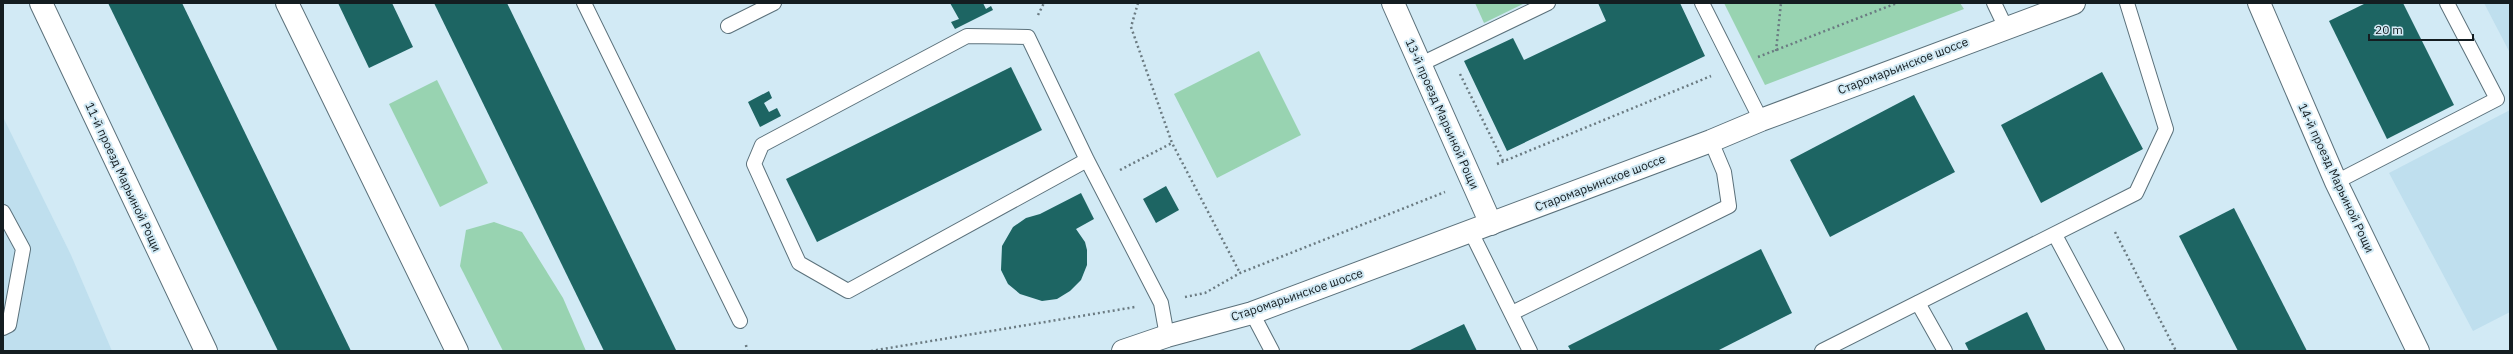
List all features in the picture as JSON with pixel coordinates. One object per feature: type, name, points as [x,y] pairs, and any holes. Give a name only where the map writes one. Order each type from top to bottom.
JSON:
[{"type":"street","name":"11-й проезд Марьиной Рощи","points":[[41,3],[206,351]]},
{"type":"street","points":[[287,3],[457,351]]},
{"type":"street","name":"13-й проезд Марьиной Рощи","points":[[1393,3],[1491,224]]},
{"type":"street","name":"Старомарьинское шоссе","points":[[1122,351],[1167,336],[1252,313],[1472,232],[1710,141],[1760,120],[2074,3]]},
{"type":"street","name":"14-й проезд Марьиной Рощи","points":[[2258,3],[2336,182],[2418,351]]},
{"type":"lane","points":[[584,3],[740,321]]},
{"type":"lane","points":[[728,26],[774,3]]},
{"type":"lane","points":[[1421,64],[1548,3]]},
{"type":"lane","points":[[1702,3],[1760,120]]},
{"type":"lane","points":[[1994,3],[2006,28]]},
{"type":"lane","points":[[1822,351],[2136,193],[2166,129],[2127,3]]},
{"type":"lane","points":[[2336,182],[2497,99],[2447,3]]},
{"type":"lane","points":[[1087,160],[848,291],[799,263],[754,164],[762,145],[967,36],[1028,37],[1087,160],[1161,303],[1167,336]]},
{"type":"lane","points":[[1512,313],[1728,206],[1724,172],[1710,141]]},
{"type":"lane","points":[[3,212],[23,249],[9,325],[3,328]]},
{"type":"lane","points":[[1472,232],[1530,351]]},
{"type":"lane","points":[[2055,234],[2117,351]]},
{"type":"lane","points":[[1918,303],[1945,351]]},
{"type":"lane","points":[[1252,313],[1272,351]]},
{"type":"path","points":[[1138,3],[1131,27],[1172,143],[1240,273]]},
{"type":"path","points":[[1776,51],[1781,3]]},
{"type":"path","points":[[1472,179],[1503,161],[1733,67],[1897,3]]},
{"type":"path","points":[[1448,50],[1503,161]]},
{"type":"path","points":[[1099,181],[1172,143]]},
{"type":"path","points":[[2104,210],[2176,351]]},
{"type":"shaded area","points":[[2484,3],[2510,3],[2510,53]]},
{"type":"shaded area","points":[[2510,110],[2510,312],[2473,331],[2389,173]]},
{"type":"shaded area","points":[[3,117],[71,255],[112,351],[3,351]]},
{"type":"green space","points":[[1475,3],[1525,3],[1484,23]]},
{"type":"green space","points":[[1724,3],[1960,3],[1964,9],[1765,85]]},
{"type":"green space","points":[[1259,51],[1301,135],[1217,178],[1174,94]]},
{"type":"green space","points":[[437,80],[488,183],[440,207],[389,104]]},
{"type":"green space","points":[[494,222],[522,232],[563,298],[586,351],[503,351],[460,266],[466,230]]},
{"type":"building","points":[[108,3],[182,3],[351,351],[278,351]]},
{"type":"building","points":[[338,3],[392,3],[413,47],[369,68]]},
{"type":"building","points":[[434,3],[507,3],[676,350],[604,351]]},
{"type":"building","points":[[950,3],[983,3],[986,9],[991,6],[993,10],[955,29],[951,22],[959,19]]},
{"type":"building","points":[[1598,3],[1680,3],[1705,56],[1507,151],[1464,61],[1513,38],[1524,60],[1606,21]]},
{"type":"building","points":[[2366,3],[2403,3],[2454,105],[2387,139],[2329,21]]},
{"type":"building","points":[[1011,67],[1042,130],[817,242],[786,179]]},
{"type":"building","points":[[2102,72],[2143,149],[2041,203],[2001,125]]},
{"type":"building","points":[[769,91],[772,98],[764,103],[769,112],[777,108],[781,116],[760,127],[748,102]]},
{"type":"building","points":[[1914,95],[1955,172],[1830,237],[1790,160]]},
{"type":"building","points":[[1166,186],[1179,210],[1156,223],[1143,199]]},
{"type":"building","points":[[1081,193],[1094,219],[1076,229],[1085,242],[1087,250],[1087,265],[1081,280],[1070,291],[1057,299],[1042,301],[1020,294],[1008,284],[1001,270],[1002,246],[1013,227],[1026,218],[1040,214]]},
{"type":"building","points":[[2234,208],[2307,351],[2238,351],[2179,236]]},
{"type":"building","points":[[1761,249],[1792,313],[1717,351],[1571,351],[1568,346]]},
{"type":"building","points":[[2027,312],[2046,351],[1969,351],[1965,343]]},
{"type":"building","points":[[1464,324],[1477,351],[1408,351]]}]
